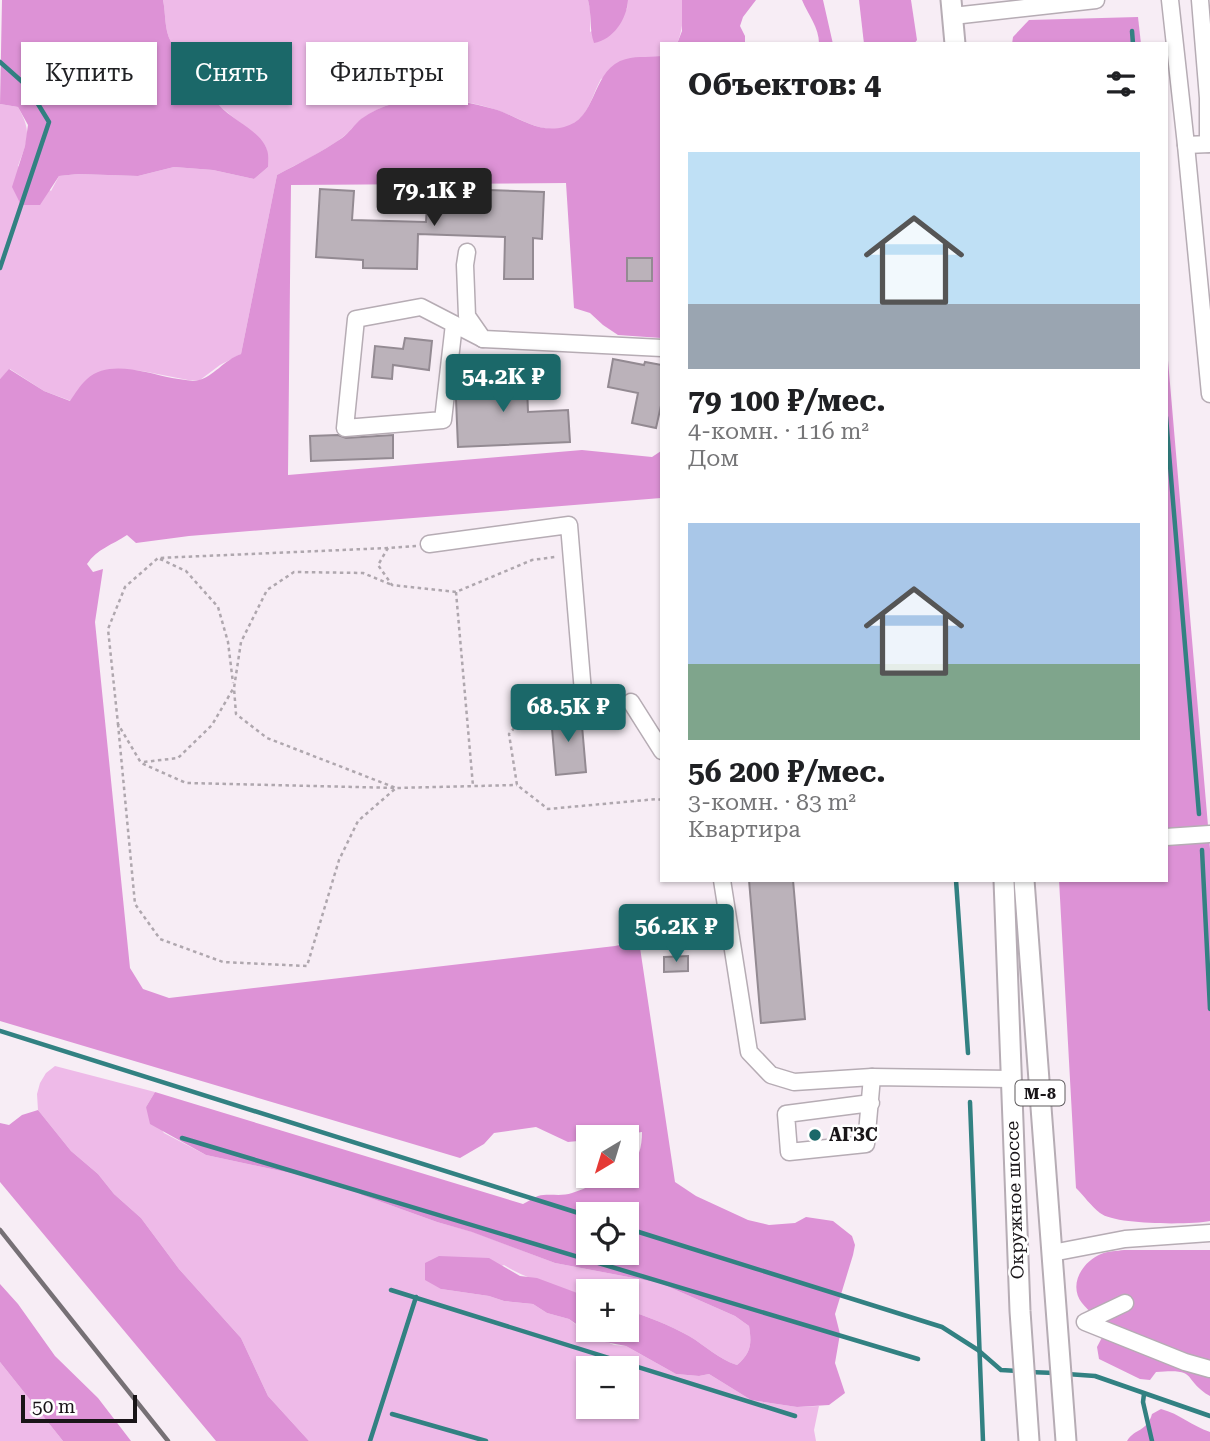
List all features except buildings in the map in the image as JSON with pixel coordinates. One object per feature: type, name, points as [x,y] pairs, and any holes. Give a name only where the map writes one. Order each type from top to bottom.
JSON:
[{"type":"main road","points":[[952,8],[955,42]]},
{"type":"main road","name":"Окружное шоссе","points":[[1004,882],[1020,1311],[1029,1440]]},
{"type":"main road","name":"Окружное шоссе","points":[[1024,882],[1066,1441]]},
{"type":"lane","points":[[952,8],[1096,0]]},
{"type":"lane","points":[[1170,0],[1210,394]]},
{"type":"lane","points":[[1186,145],[1209,144],[1209,98],[1200,0]]},
{"type":"lane","points":[[467,253],[467,316],[483,340]]},
{"type":"lane","points":[[454,324],[443,420],[345,428],[356,319],[421,307],[454,324],[483,340],[660,348]]},
{"type":"lane","points":[[429,544],[569,525],[584,704]]},
{"type":"lane","points":[[631,702],[660,748]]},
{"type":"lane","points":[[1168,837],[1210,834]]},
{"type":"lane","points":[[722,882],[749,1052],[771,1075],[794,1082],[872,1077],[1010,1079]]},
{"type":"lane","points":[[871,1103],[786,1114],[789,1152],[866,1144],[871,1103],[872,1077]]},
{"type":"lane","points":[[1052,1253],[1125,1239],[1210,1233]]},
{"type":"lane","points":[[1125,1303],[1085,1322],[1185,1362],[1210,1369]]},
{"type":"path","points":[[396,788],[358,821],[339,860],[307,966],[223,962],[160,939],[135,904],[108,629],[125,587],[158,558],[429,544]]},
{"type":"path","points":[[388,548],[378,565],[392,585]]},
{"type":"path","points":[[141,763],[178,758],[212,725],[234,688],[241,642],[267,590],[294,572],[363,573],[392,585],[456,592],[532,560],[571,555]]},
{"type":"path","points":[[158,558],[186,571],[218,607],[228,642],[236,714],[267,738],[396,788]]},
{"type":"path","points":[[456,592],[473,786]]},
{"type":"path","points":[[517,785],[509,734],[534,705],[631,702]]},
{"type":"path","points":[[118,723],[141,763],[186,783],[396,788],[517,785],[548,809],[660,800]]},
{"type":"shaded area","points":[[2,0],[163,0],[166,27],[171,42],[171,105],[219,105],[260,138],[268,152],[268,167],[254,179],[213,170],[174,167],[138,176],[59,176],[40,205],[21,205],[12,187],[25,146],[28,125],[18,107],[0,104]]},
{"type":"shaded area","points":[[163,0],[588,0],[590,32],[627,9],[628,0],[682,0],[683,17],[678,42],[660,42],[660,56],[601,79],[585,112],[577,121],[557,129],[547,129],[468,102],[468,42],[306,42],[306,105],[390,105],[373,112],[335,142],[277,175],[241,354],[200,380],[118,369],[71,401],[44,391],[10,369],[0,379],[0,104],[18,107],[25,123],[27,136],[18,166],[51,191],[59,176],[138,176],[174,167],[213,170],[254,179],[268,167],[265,146],[219,105],[292,105],[292,42],[171,42]]},
{"type":"shaded area","points":[[588,0],[628,0],[618,28],[607,38],[594,43],[590,11]]},
{"type":"shaded area","points":[[682,0],[756,0],[743,17],[740,26],[745,42],[678,42],[682,31]]},
{"type":"shaded area","points":[[802,0],[823,0],[833,42],[819,42]]},
{"type":"shaded area","points":[[859,0],[911,0],[916,42],[864,42]]},
{"type":"shaded area","points":[[1138,17],[1141,42],[1012,42],[1013,37],[1029,20]]},
{"type":"shaded area","points":[[660,56],[660,338],[618,335],[590,313],[574,308],[566,183],[291,185],[288,475],[582,450],[652,457],[660,452],[660,498],[189,536],[136,543],[127,535],[95,555],[87,564],[93,572],[103,569],[95,622],[130,968],[143,989],[169,998],[639,941],[675,1182],[696,1196],[748,1220],[769,1225],[795,1223],[806,1217],[833,1221],[852,1236],[855,1245],[853,1255],[835,1314],[840,1334],[835,1363],[845,1393],[829,1405],[797,1407],[751,1400],[709,1374],[676,1374],[626,1346],[605,1342],[639,1342],[639,1314],[681,1332],[737,1365],[749,1348],[749,1326],[735,1316],[660,1283],[555,1263],[362,1195],[349,1188],[206,1155],[150,1124],[146,1107],[155,1092],[523,1204],[538,1196],[568,1194],[586,1188],[639,1188],[642,1132],[639,1132],[639,1125],[576,1125],[576,1141],[568,1142],[536,1127],[494,1133],[484,1144],[460,1158],[0,1021],[0,379],[9,369],[44,391],[70,401],[87,379],[106,370],[128,369],[189,381],[204,378],[241,354],[277,175],[345,136],[361,119],[389,105],[468,104],[494,109],[536,126],[554,129],[564,127],[583,115],[604,76],[625,59]]},
{"type":"shaded area","points":[[1168,360],[1210,849],[1210,1221],[1136,1222],[1108,1217],[1100,1213],[1076,1188],[1059,882],[1168,882]]},
{"type":"shaded area","points":[[55,1066],[155,1092],[146,1107],[164,1133],[206,1155],[349,1188],[362,1195],[555,1263],[639,1279],[576,1279],[576,1293],[534,1279],[504,1265],[441,1289],[533,1304],[576,1325],[576,1342],[607,1342],[626,1346],[676,1374],[709,1374],[751,1400],[797,1407],[819,1406],[814,1430],[816,1441],[309,1441],[268,1396],[241,1338],[179,1269],[141,1218],[71,1151],[38,1110],[37,1094],[46,1073]]},
{"type":"shaded area","points":[[38,1110],[71,1151],[141,1218],[179,1269],[241,1338],[268,1396],[309,1441],[216,1441],[0,1182],[0,1123],[9,1125],[22,1115]]},
{"type":"shaded area","points":[[1210,1250],[1210,1396],[1185,1373],[1156,1372],[1150,1380],[1140,1379],[1099,1359],[1097,1347],[1108,1326],[1082,1303],[1076,1289],[1077,1282],[1088,1262],[1107,1252]]},
{"type":"shaded area","points":[[439,1256],[489,1258],[520,1276],[537,1278],[576,1293],[576,1324],[569,1319],[547,1313],[533,1304],[441,1289],[425,1280],[425,1263]]},
{"type":"shaded area","points":[[639,1279],[660,1283],[735,1316],[749,1326],[748,1352],[737,1365],[659,1322],[639,1314]]},
{"type":"shaded area","points":[[0,1284],[18,1304],[55,1356],[98,1398],[131,1441],[63,1441],[0,1362]]},
{"type":"shaded area","points":[[0,1362],[63,1441],[0,1441]]},
{"type":"shaded area","points":[[1161,1409],[1210,1432],[1210,1441],[1127,1441],[1147,1424],[1152,1414]]},
{"type":"waterway","points":[[1132,31],[1133,42]]},
{"type":"waterway","points":[[0,62],[27,86],[49,122],[0,268]]},
{"type":"waterway","points":[[1168,441],[1199,814]]},
{"type":"waterway","points":[[1202,850],[1210,1009]]},
{"type":"waterway","points":[[956,882],[968,1053]]},
{"type":"waterway","points":[[0,1031],[576,1212]]},
{"type":"waterway","points":[[970,1102],[983,1441]]},
{"type":"waterway","points":[[182,1138],[918,1359]]},
{"type":"waterway","points":[[639,1232],[942,1327],[978,1350],[1001,1370],[1020,1371]]},
{"type":"waterway","points":[[391,1290],[795,1416]]},
{"type":"waterway","points":[[370,1441],[416,1297]]},
{"type":"waterway","points":[[1029,1372],[1055,1373]]},
{"type":"waterway","points":[[1067,1374],[1095,1376],[1210,1416]]},
{"type":"waterway","points":[[1144,1394],[1143,1402],[1152,1441]]},
{"type":"waterway","points":[[392,1414],[486,1441]]},
{"type":"railway","points":[[0,1230],[168,1441]]},
{"type":"place","name":"АГЗС","points":[[815,1135]]}]
